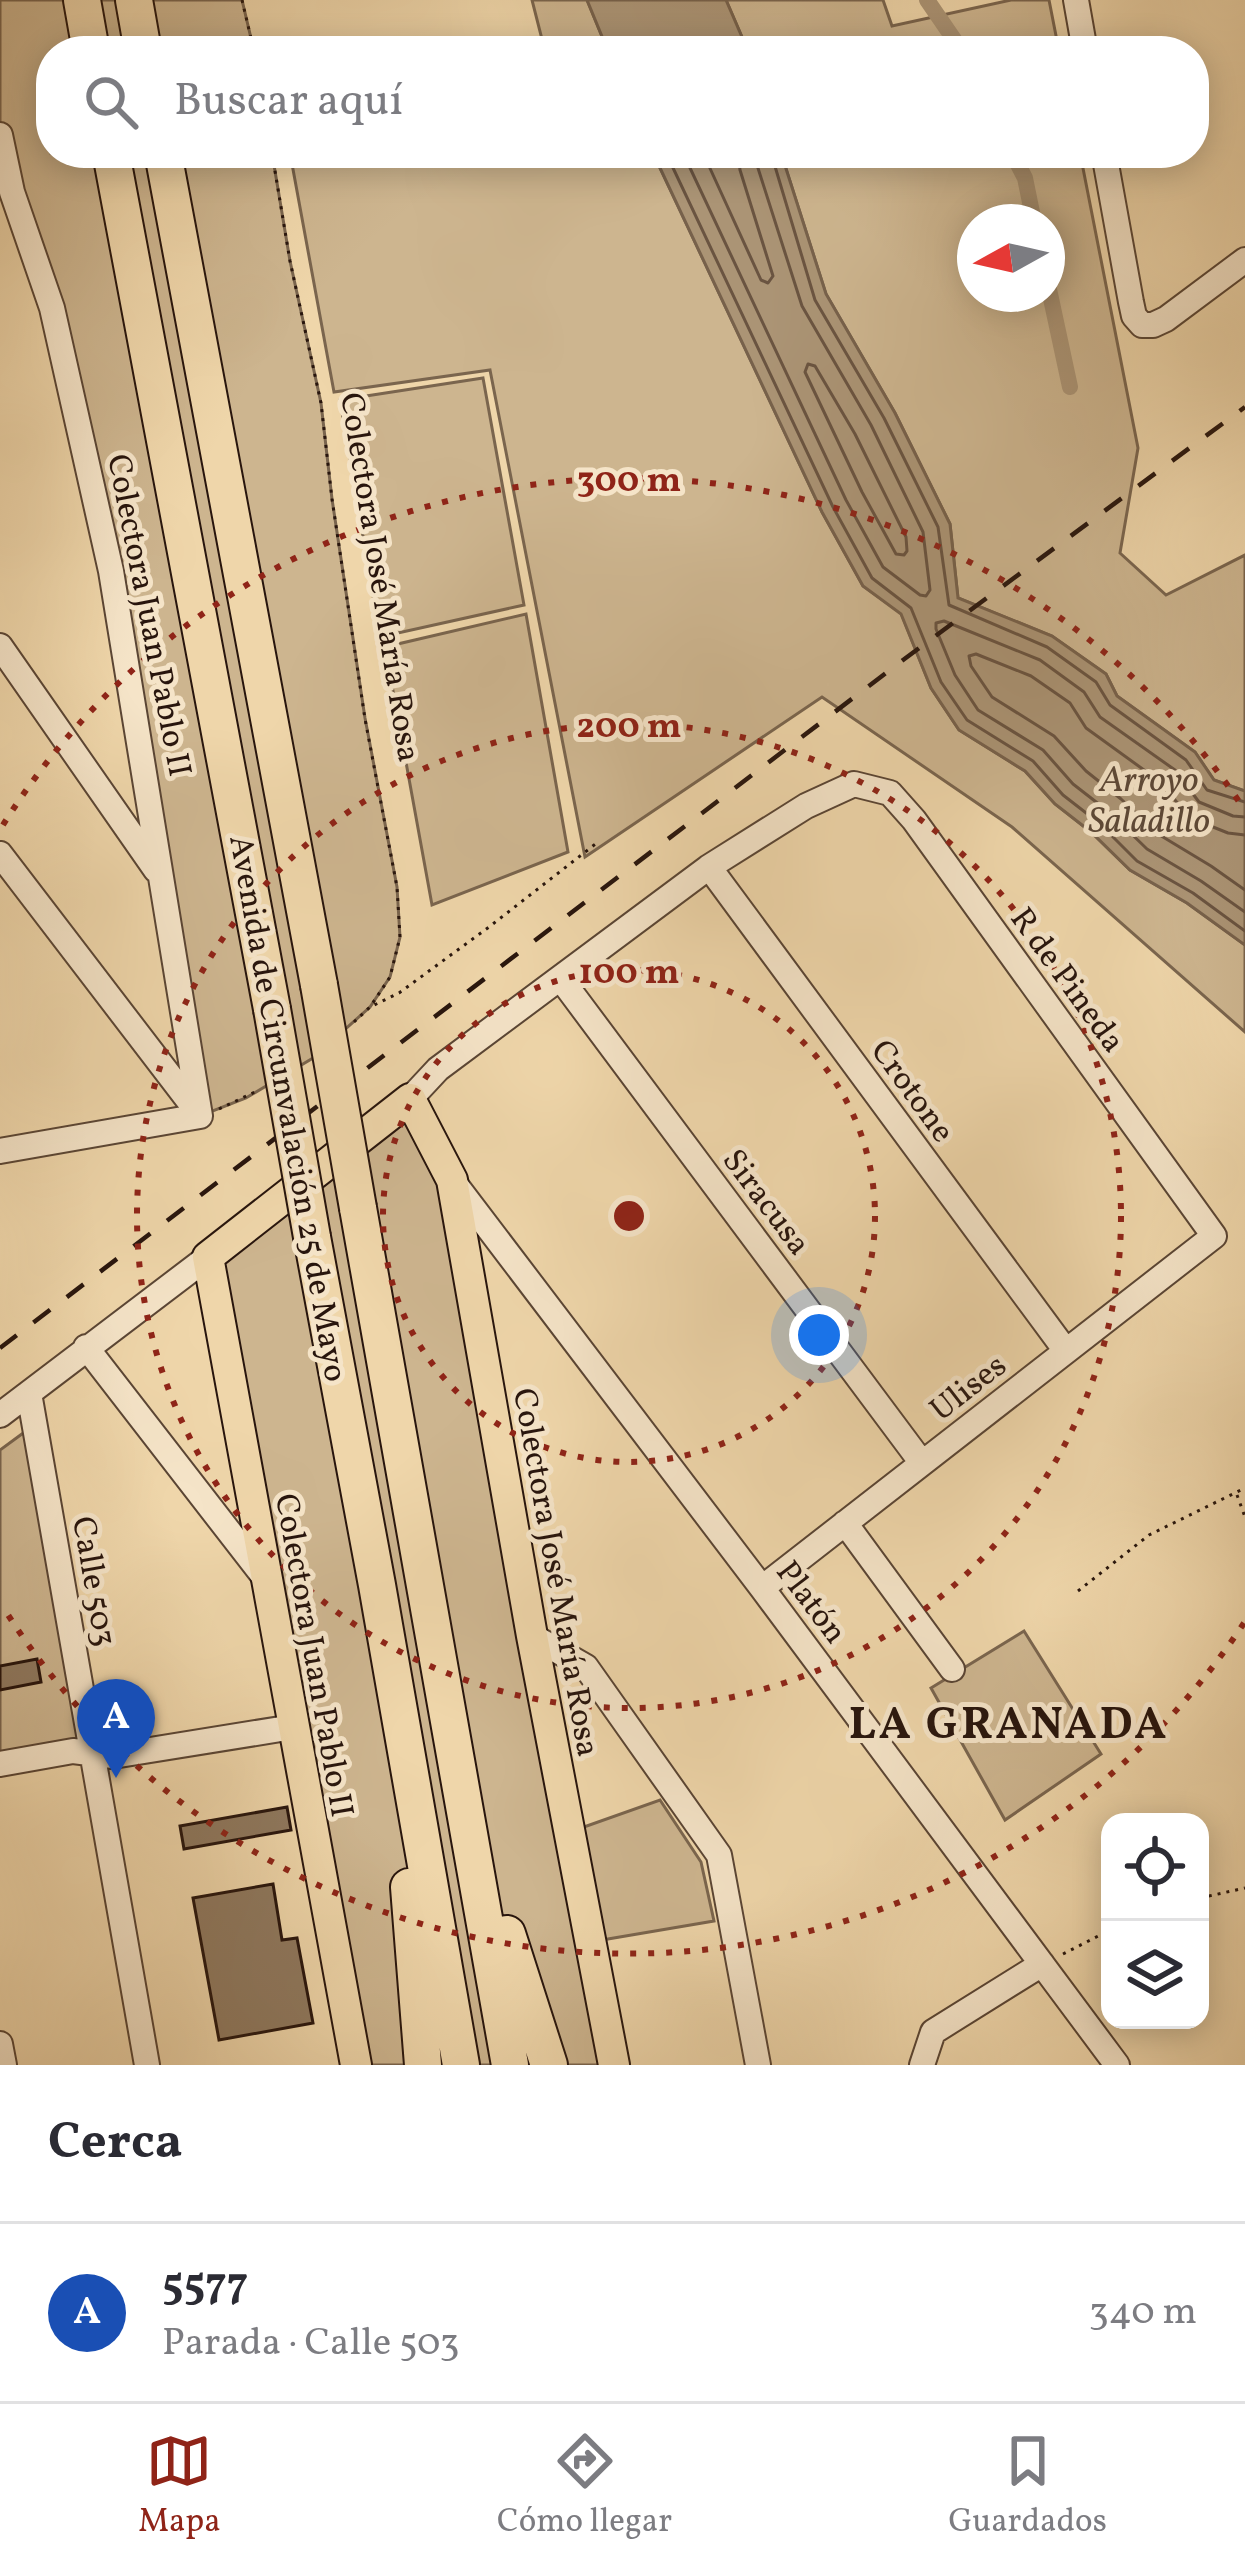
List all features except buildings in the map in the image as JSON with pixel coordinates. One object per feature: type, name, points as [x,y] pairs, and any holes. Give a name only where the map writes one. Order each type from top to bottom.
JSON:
[{"type":"highway","points":[[82,0],[89,36]]},
{"type":"highway","points":[[134,0],[140,36]]},
{"type":"highway","name":"Avenida de Circunvalación 25 de Mayo","points":[[114,168],[272,1009],[461,2065]]},
{"type":"highway","name":"Avenida de Circunvalación 25 de Mayo","points":[[166,168],[319,986],[510,2065]]},
{"type":"highway","points":[[377,1585],[423,2065]]},
{"type":"highway","points":[[456,1757],[549,2065]]},
{"type":"main road","name":"Colectora José María Rosa","points":[[410,1099],[452,1180],[614,2065]]},
{"type":"main road","points":[[208,1257],[410,1099]]},
{"type":"main road","name":"Colectora Juan Pablo II","points":[[208,1257],[356,2065]]},
{"type":"street","points":[[1076,0],[1082,36]]},
{"type":"street","name":"Colectora Juan Pablo II","points":[[0,135],[6,183],[52,308],[111,571],[200,1116]]},
{"type":"street","points":[[1107,168],[1134,316],[1142,325],[1166,319],[1245,260]]},
{"type":"street","points":[[0,646],[163,880]]},
{"type":"street","name":"R de Pineda","points":[[709,867],[806,806],[854,784],[890,793],[1214,1237]]},
{"type":"street","points":[[0,854],[11,885],[200,1116],[0,1151]]},
{"type":"street","points":[[410,1099],[438,1070],[709,867]]},
{"type":"street","name":"Crotone","points":[[709,867],[1066,1352]]},
{"type":"street","name":"Siracusa","points":[[561,979],[922,1463]]},
{"type":"street","name":"Platón","points":[[452,1180],[1117,2065]]},
{"type":"street","name":"Ulises","points":[[762,1588],[1214,1237]]},
{"type":"street","points":[[0,1415],[208,1257]]},
{"type":"street","points":[[86,1347],[265,1578]]},
{"type":"street","name":"Calle 503","points":[[29,1393],[147,2065]]},
{"type":"street","points":[[845,1523],[952,1669]]},
{"type":"street","points":[[532,1636],[586,1667],[719,1856],[758,2065]]},
{"type":"street","points":[[0,1764],[73,1751],[113,1756],[292,1727]]},
{"type":"street","points":[[922,2065],[933,2032],[1042,1964]]},
{"type":"street","points":[[0,2044],[4,2065]]},
{"type":"path","points":[[242,0],[250,36]]},
{"type":"path","name":"Colectora José María Rosa","points":[[274,168],[321,403],[365,718],[397,887],[400,937],[390,977],[370,1007],[399,993],[598,842]]},
{"type":"path","points":[[1078,1591],[1149,1535],[1245,1489]]},
{"type":"path","points":[[1236,1493],[1245,1516]]},
{"type":"path","points":[[1209,1896],[1245,1888]]},
{"type":"path","points":[[1042,1964],[1101,1934]]},
{"type":"shaded area","points":[[0,0],[242,0],[250,36],[36,36],[36,168],[274,168],[321,403],[365,718],[397,887],[400,937],[390,977],[370,1007],[313,1058],[246,1098],[200,1116],[111,571],[0,135]]},
{"type":"shaded area","points":[[532,0],[587,0],[602,36],[541,36]]},
{"type":"shaded area","points":[[726,0],[883,0],[892,26],[1011,0],[1049,0],[1056,36],[742,36]]},
{"type":"shaded area","points":[[293,168],[660,168],[822,512],[863,586],[901,613],[931,688],[959,730],[1025,771],[1130,870],[1245,945],[1245,1032],[1012,827],[822,697],[585,857],[490,370],[334,392]]},
{"type":"shaded area","points":[[786,168],[1083,168],[1138,448],[1120,553],[1166,595],[1245,555],[1245,791],[1214,780],[1195,752],[1117,696],[1106,674],[1052,636],[958,598],[950,524],[895,413],[826,294]]},
{"type":"shaded area","points":[[483,378],[524,605],[380,637],[340,400]]},
{"type":"shaded area","points":[[526,614],[568,852],[432,905],[385,647]]},
{"type":"shaded area","points":[[410,1099],[452,1180],[614,2065],[356,2065],[208,1257]]},
{"type":"shaded area","points":[[26,1431],[79,1733],[76,1742],[0,1755],[0,1450]]},
{"type":"shaded area","points":[[1024,1631],[1101,1754],[1005,1820],[931,1688]]},
{"type":"shaded area","points":[[660,1800],[701,1862],[714,1921],[602,1940],[581,1828]]},
{"type":"water","points":[[587,0],[726,0],[742,36],[602,36]]},
{"type":"water","name":"Arroyo Saladillo","points":[[660,168],[786,168],[826,294],[895,413],[950,524],[958,598],[1052,636],[1106,674],[1117,696],[1195,752],[1214,780],[1245,791],[1245,945],[1130,870],[1025,771],[959,730],[931,688],[901,614],[863,586],[822,512]]},
{"type":"waterway","points":[[927,0],[952,36]]},
{"type":"waterway","points":[[1020,168],[1030,204]]},
{"type":"waterway","points":[[1054,312],[1070,387]]},
{"type":"railway","points":[[0,1348],[899,663],[1245,407]]},
{"type":"place","name":"5577","points":[[116,1778]]},
{"type":"district","name":"LA GRANADA","points":[[1009,1722]]}]
